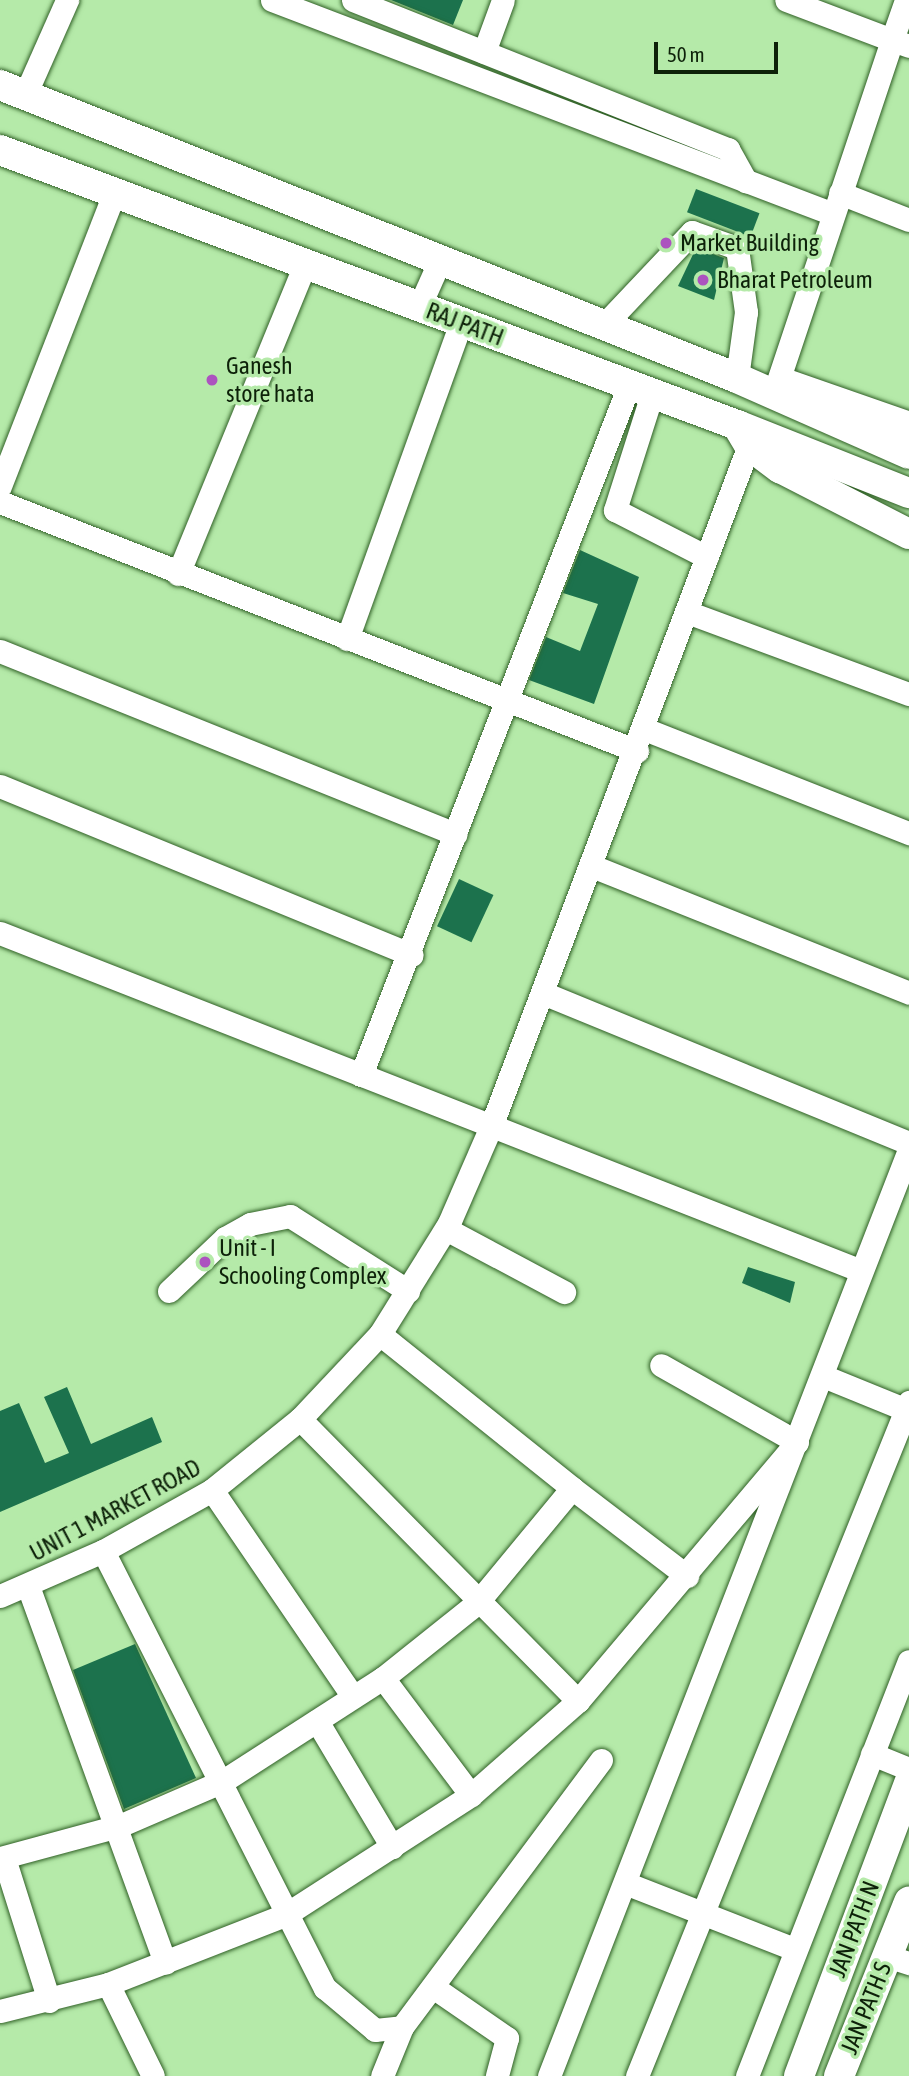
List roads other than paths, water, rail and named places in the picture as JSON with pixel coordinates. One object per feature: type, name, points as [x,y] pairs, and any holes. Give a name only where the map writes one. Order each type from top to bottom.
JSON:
[{"type":"main road","name":"RAJ PATH","points":[[12,90],[604,325],[754,381],[909,427]]},
{"type":"main road","name":"RAJ PATH","points":[[0,150],[641,389],[743,435],[818,492],[909,534]]},
{"type":"main road","points":[[754,381],[909,454]]},
{"type":"main road","points":[[743,435],[909,493]]},
{"type":"main road","name":"JAN PATH N","points":[[799,2076],[909,1783]]},
{"type":"main road","name":"JAN PATH S","points":[[839,2076],[898,1959],[909,1902]]},
{"type":"street","points":[[12,90],[61,0]]},
{"type":"street","points":[[12,90],[67,0]]},
{"type":"street","points":[[272,0],[746,181],[909,220]]},
{"type":"street","points":[[352,0],[728,149],[746,181]]},
{"type":"street","points":[[484,52],[503,0]]},
{"type":"street","points":[[786,0],[901,43]]},
{"type":"street","points":[[754,381],[836,204],[901,43],[906,0]]},
{"type":"street","points":[[0,486],[114,193]]},
{"type":"street","points":[[604,325],[646,273],[692,232],[737,248],[754,381]]},
{"type":"street","points":[[419,307],[440,260]]},
{"type":"street","points":[[178,574],[305,264]]},
{"type":"street","points":[[347,639],[461,323]]},
{"type":"street","points":[[641,389],[615,510],[708,557]]},
{"type":"street","points":[[361,1074],[412,955],[506,699],[641,389]]},
{"type":"street","name":"UNIT 1 MARKET ROAD","points":[[0,1596],[103,1551],[212,1490],[300,1419],[380,1334],[408,1291],[446,1229],[492,1124],[646,730],[708,557],[743,435]]},
{"type":"street","points":[[0,502],[178,574],[637,751]]},
{"type":"street","points":[[687,612],[909,694]]},
{"type":"street","points":[[0,651],[456,834]]},
{"type":"street","points":[[646,730],[909,833]]},
{"type":"street","points":[[0,786],[412,955]]},
{"type":"street","points":[[592,866],[909,993]]},
{"type":"street","points":[[0,933],[859,1270]]},
{"type":"street","points":[[543,993],[909,1143]]},
{"type":"street","points":[[550,2076],[797,1442],[859,1270],[909,1150]]},
{"type":"street","points":[[169,1291],[225,1238],[250,1224],[290,1216],[408,1291]]},
{"type":"street","points":[[446,1229],[564,1292]]},
{"type":"street","points":[[380,1334],[687,1576]]},
{"type":"street","points":[[661,1365],[797,1442]]},
{"type":"street","points":[[637,2076],[908,1407],[822,1376]]},
{"type":"street","points":[[300,1419],[477,1603],[578,1701]]},
{"type":"street","points":[[0,2011],[49,2001],[108,1983],[285,1915],[471,1796],[578,1701],[687,1576],[797,1442]]},
{"type":"street","points":[[49,2001],[2,1858],[119,1826],[223,1781],[317,1721],[383,1678],[477,1603],[572,1488]]},
{"type":"street","points":[[212,1490],[353,1697]]},
{"type":"street","points":[[103,1551],[223,1781],[285,1915],[325,1988],[348,2012],[374,2030],[402,2027]]},
{"type":"street","points":[[28,1586],[119,1826],[165,1963]]},
{"type":"street","points":[[747,2076],[794,1949],[909,1661]]},
{"type":"street","points":[[383,1678],[471,1796]]},
{"type":"street","points":[[317,1721],[392,1847]]},
{"type":"street","points":[[872,1754],[909,1769]]},
{"type":"street","points":[[382,2076],[402,2027],[601,1760]]},
{"type":"street","points":[[625,1883],[794,1949]]},
{"type":"street","points":[[108,1983],[153,2076]]},
{"type":"street","points":[[433,1987],[507,2038],[497,2076]]},
{"type":"place","name":"Market Building","points":[[666,243]]},
{"type":"place","name":"Bharat Petroleum","points":[[703,280]]},
{"type":"place","name":"Ganesh store hata","points":[[212,380]]},
{"type":"place","name":"Unit - I Schooling Complex","points":[[205,1262]]}]
